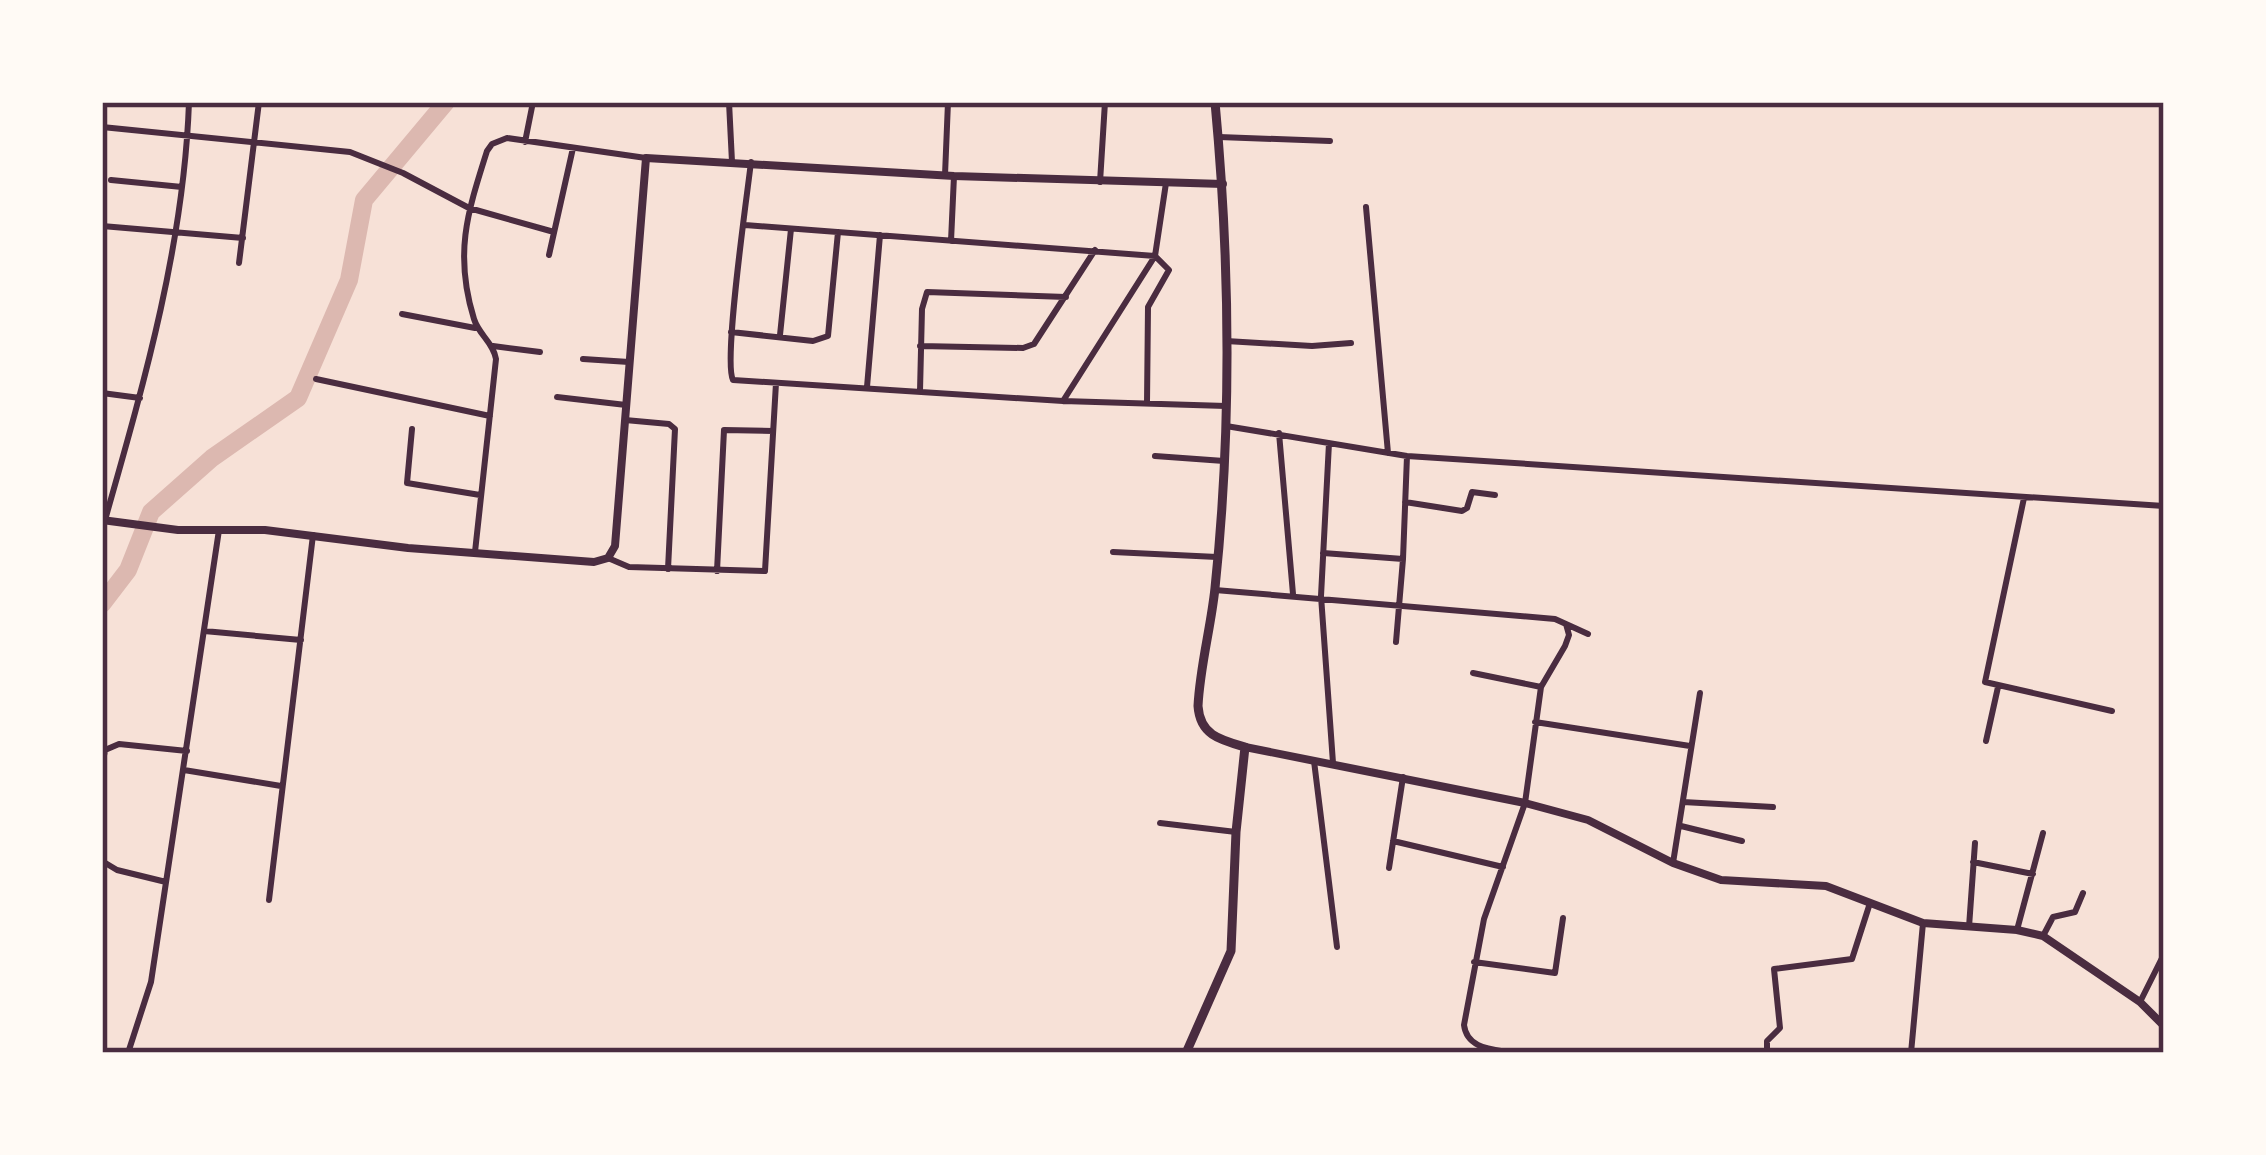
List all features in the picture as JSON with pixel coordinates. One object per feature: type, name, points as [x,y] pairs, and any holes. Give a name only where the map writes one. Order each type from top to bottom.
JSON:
[{"type":"main road","points":[[1187,1052],[1231,951],[1245,747],[1212,736],[1199,716],[1215,590],[1226,426],[1223,184],[1215,102]]},
{"type":"street","points":[[188,102],[169,278],[103,520],[594,562],[608,558],[616,546],[646,158]]},
{"type":"street","points":[[239,262],[259,102]]},
{"type":"street","points":[[525,142],[533,102]]},
{"type":"street","points":[[729,102],[732,162]]},
{"type":"street","points":[[948,102],[951,241]]},
{"type":"street","points":[[1100,182],[1105,102]]},
{"type":"street","points":[[102,127],[350,152],[469,208],[554,232]]},
{"type":"street","points":[[1218,137],[1330,141]]},
{"type":"street","points":[[476,552],[496,367],[493,346],[477,328],[462,265],[469,208],[492,144],[507,138],[646,158],[950,176],[1223,184]]},
{"type":"street","points":[[549,255],[573,148]]},
{"type":"street","points":[[751,162],[730,332],[728,374],[733,380],[1226,406]]},
{"type":"street","points":[[111,180],[182,187]]},
{"type":"street","points":[[1063,401],[1155,256],[1166,183]]},
{"type":"street","points":[[1366,207],[1388,453]]},
{"type":"street","points":[[746,225],[1155,256],[1169,270],[1148,307],[1147,403]]},
{"type":"street","points":[[102,226],[243,238]]},
{"type":"street","points":[[780,335],[791,229]]},
{"type":"street","points":[[730,332],[817,341],[829,334],[838,232]]},
{"type":"street","points":[[867,387],[880,235]]},
{"type":"street","points":[[920,346],[1029,347],[1039,340],[1095,250]]},
{"type":"street","points":[[920,391],[923,300],[929,291],[1066,297]]},
{"type":"street","points":[[402,314],[477,328]]},
{"type":"street","points":[[1226,341],[1312,346],[1351,343]]},
{"type":"street","points":[[493,346],[540,352]]},
{"type":"street","points":[[583,359],[628,362]]},
{"type":"street","points":[[316,379],[490,416]]},
{"type":"street","points":[[608,558],[622,566],[765,571],[776,383]]},
{"type":"street","points":[[102,393],[140,398]]},
{"type":"street","points":[[557,398],[626,405]]},
{"type":"street","points":[[625,420],[669,424],[675,429],[668,569]]},
{"type":"street","points":[[1226,426],[1407,456],[2164,506]]},
{"type":"street","points":[[412,429],[407,483],[481,495]]},
{"type":"street","points":[[717,572],[723,433],[773,431]]},
{"type":"street","points":[[1279,433],[1293,594]]},
{"type":"street","points":[[1329,442],[1321,596],[1333,763]]},
{"type":"street","points":[[1155,456],[1223,461]]},
{"type":"street","points":[[1396,642],[1407,456]]},
{"type":"street","points":[[1405,502],[1462,511],[1472,492],[1495,495]]},
{"type":"street","points":[[2024,498],[1984,677],[1988,685],[2112,711]]},
{"type":"street","points":[[128,1053],[151,982],[219,530]]},
{"type":"street","points":[[269,900],[313,535]]},
{"type":"street","points":[[1113,551],[1217,557]]},
{"type":"street","points":[[1322,554],[1403,559]]},
{"type":"street","points":[[1215,590],[1555,619],[1588,634]]},
{"type":"street","points":[[1513,1053],[1479,1046],[1466,1035],[1474,962],[1525,802],[1541,687],[1565,646],[1566,624]]},
{"type":"street","points":[[204,631],[301,640]]},
{"type":"street","points":[[1473,673],[1541,687]]},
{"type":"street","points":[[1986,742],[1998,687]]},
{"type":"street","points":[[1672,863],[1700,692]]},
{"type":"street","points":[[1535,722],[1690,746]]},
{"type":"street","points":[[102,766],[105,750],[119,743],[187,751]]},
{"type":"street","points":[[1245,747],[1525,802],[1605,827],[1672,863],[1742,884],[1826,886],[1923,923],[2017,929],[2043,936],[2140,1002],[2164,1026]]},
{"type":"street","points":[[1314,761],[1337,947]]},
{"type":"street","points":[[184,770],[281,786]]},
{"type":"street","points":[[1389,868],[1403,777]]},
{"type":"street","points":[[1683,802],[1773,807]]},
{"type":"street","points":[[1160,823],[1236,832]]},
{"type":"street","points":[[1681,826],[1742,841]]},
{"type":"street","points":[[2017,929],[2043,833]]},
{"type":"street","points":[[1393,841],[1503,867]]},
{"type":"street","points":[[1969,927],[1975,843]]},
{"type":"street","points":[[102,861],[117,870],[166,882]]},
{"type":"street","points":[[1973,862],[2033,874]]},
{"type":"street","points":[[2043,936],[2053,917],[2075,911],[2083,893]]},
{"type":"street","points":[[1767,1053],[1767,1041],[1780,1028],[1774,969],[1852,959],[1870,903]]},
{"type":"street","points":[[1474,962],[1556,973],[1563,917]]},
{"type":"street","points":[[1911,1053],[1923,923]]},
{"type":"street","points":[[2140,1002],[2164,954]]},
{"type":"street","points":[[1187,1052],[1219,1053]]},
{"type":"waterway","points":[[102,604],[128,570],[151,512],[212,458],[298,398],[349,280],[364,200],[446,102]]}]
